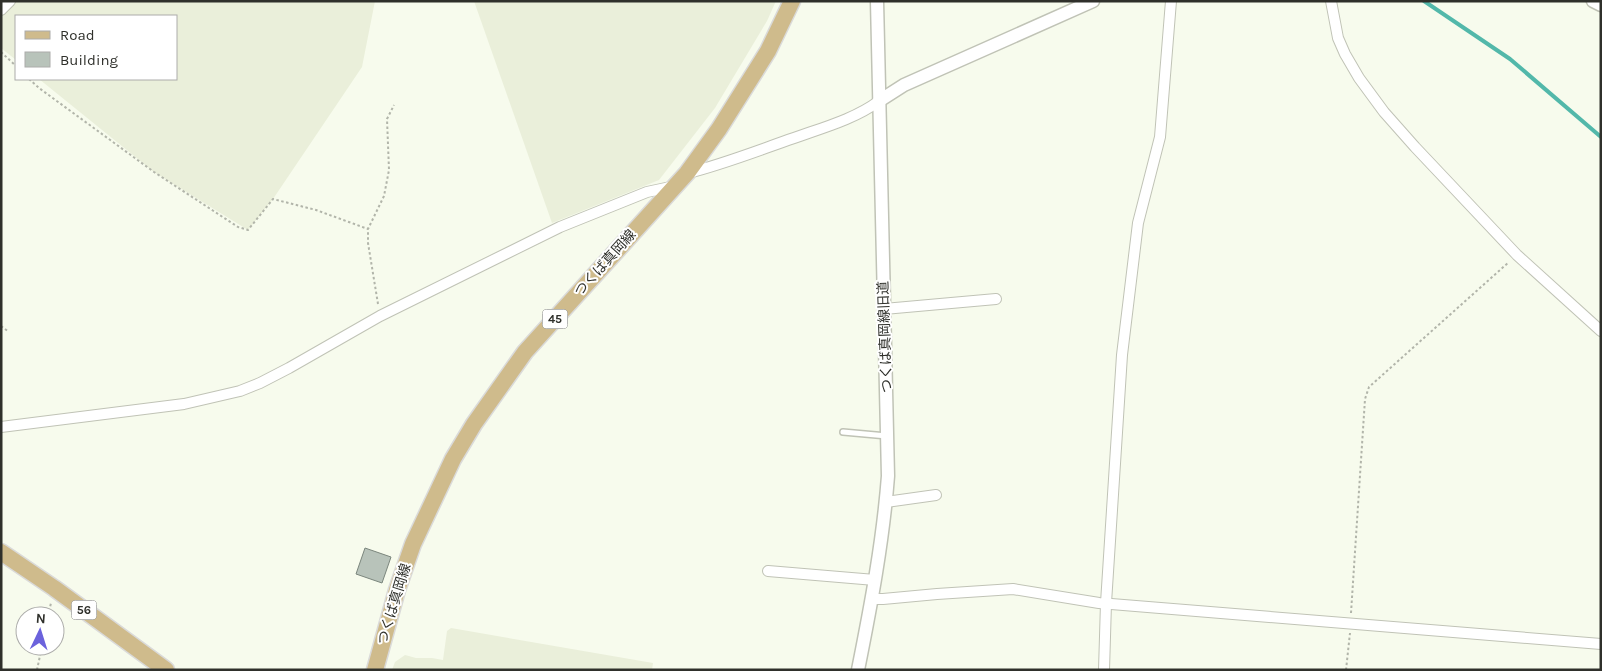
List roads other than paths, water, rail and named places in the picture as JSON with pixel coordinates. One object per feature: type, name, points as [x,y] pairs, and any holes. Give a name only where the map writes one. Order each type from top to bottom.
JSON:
[{"type":"main road","name":"つくば真岡線","points":[[375,670],[383,637],[413,544],[450,467],[474,424],[525,352],[687,173],[719,129],[768,51],[792,1]]},
{"type":"main road","name":"56","points":[[1,552],[54,588],[166,670]]},
{"type":"street","points":[[1,10],[10,1]]},
{"type":"street","name":"つくば真岡線旧道","points":[[858,670],[875,580],[888,476],[877,1]]},
{"type":"street","points":[[687,173],[711,167],[860,113],[904,85],[1093,1]]},
{"type":"street","points":[[1104,670],[1106,603],[1122,355],[1138,223],[1160,137],[1171,1]]},
{"type":"street","points":[[1331,1],[1338,38],[1359,78],[1384,112],[1414,147],[1517,256],[1601,331]]},
{"type":"street","points":[[1593,1],[1601,5]]},
{"type":"street","points":[[1,427],[184,404],[240,391],[289,368],[380,316],[560,227],[647,192],[675,186]]},
{"type":"street","points":[[884,309],[996,299]]},
{"type":"street","points":[[886,502],[936,495]]},
{"type":"street","points":[[768,571],[875,580]]},
{"type":"street","points":[[872,598],[883,599],[1013,590],[1106,603],[1601,644]]},
{"type":"lane","points":[[843,432],[887,436]]},
{"type":"waterway","points":[[1424,1],[1510,59],[1601,137]]}]
